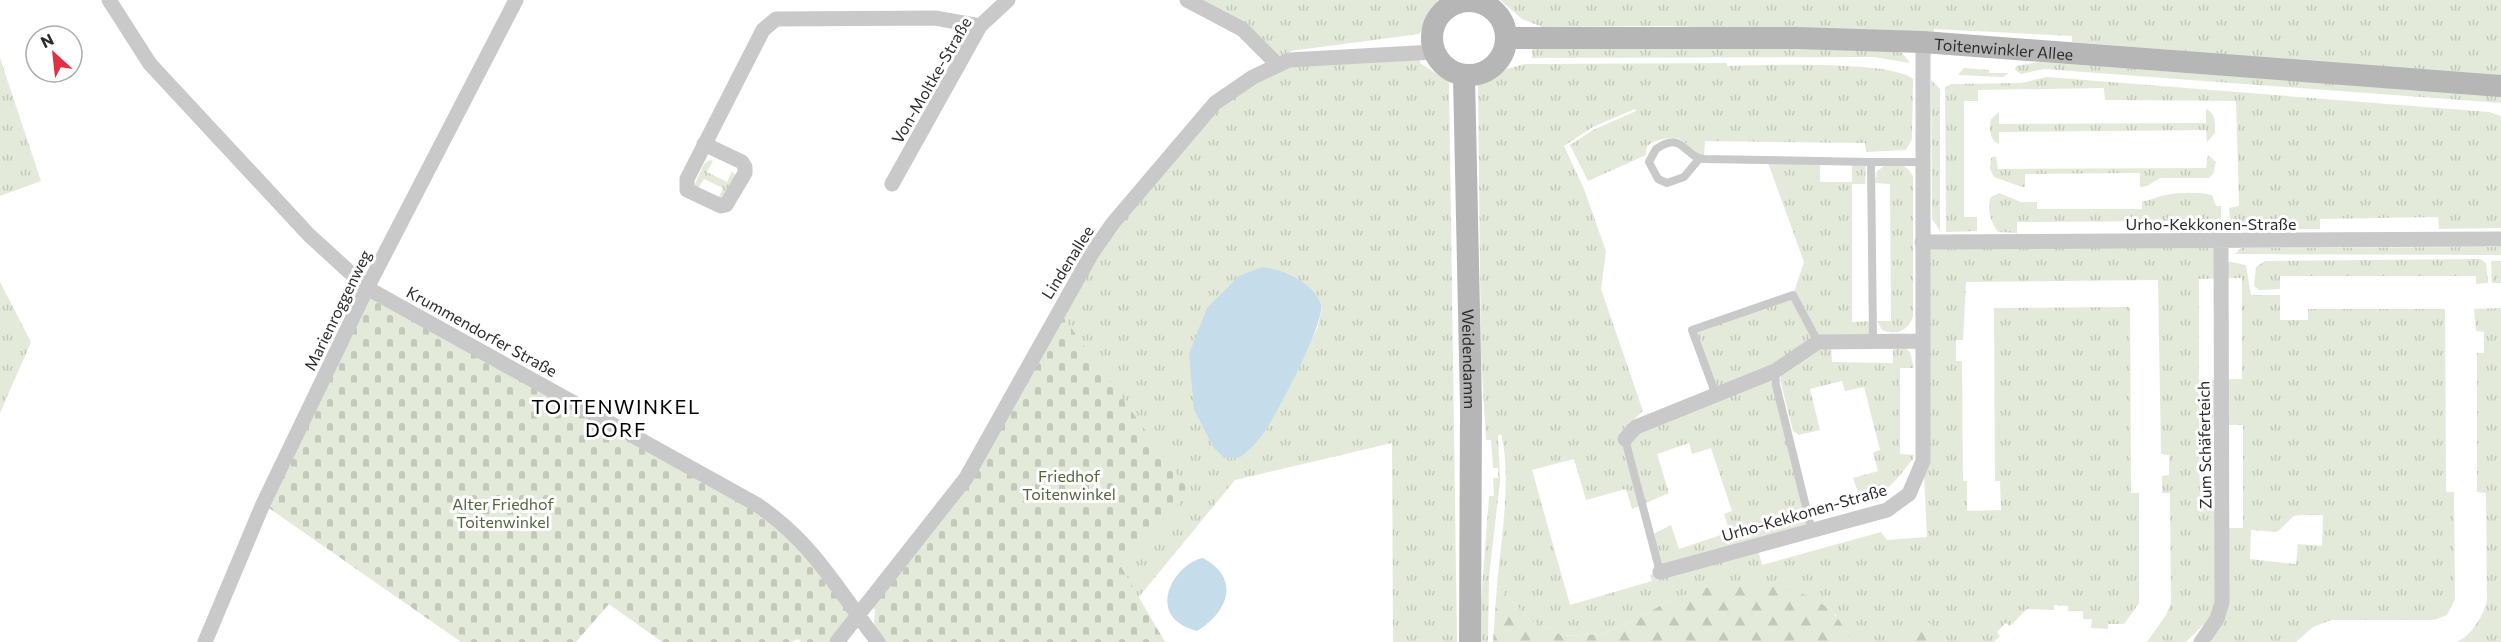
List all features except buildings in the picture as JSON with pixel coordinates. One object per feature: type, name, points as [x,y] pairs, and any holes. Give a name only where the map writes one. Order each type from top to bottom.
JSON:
[{"type":"street","name":"Krummendorfer Straße","points":[[109,0],[150,64],[164,80],[309,235],[367,288],[765,510],[804,542],[827,570],[878,642]]},
{"type":"street","name":"Marienroggenweg","points":[[205,642],[263,504],[367,288],[516,0]]},
{"type":"street","name":"Von-Moltke-Straße","points":[[892,184],[980,26],[1008,0]]},
{"type":"street","points":[[1187,0],[1242,29],[1273,60],[1273,66]]},
{"type":"street","points":[[1473,1],[1493,9],[1505,27],[1506,38],[1502,56],[1490,69],[1473,75],[1464,75],[1452,71],[1442,63],[1434,52],[1432,33],[1439,16],[1454,4],[1473,1]]},
{"type":"street","points":[[704,144],[762,30],[776,19],[935,18],[980,26]]},
{"type":"street","name":"Toitenwinkler Allee","points":[[1506,38],[1797,38],[1923,42],[2501,86]]},
{"type":"street","name":"Urho-Kekkonen-Straße","points":[[1660,572],[1887,510],[1910,494],[1923,461],[1923,42]]},
{"type":"street","name":"Lindenallee","points":[[837,642],[859,617],[966,478],[1058,310],[1113,223],[1215,103],[1232,90],[1273,66],[1289,60],[1434,52]]},
{"type":"street","name":"Weidendamm","points":[[1464,75],[1472,406],[1470,642]]},
{"type":"street","name":"Urho-Kekkonen-Straße","points":[[1922,242],[2501,239]]},
{"type":"street","name":"Zum Schäferteich","points":[[2200,642],[2217,619],[2222,602],[2221,241]]},
{"type":"street","points":[[1625,439],[1636,427],[1775,370],[1818,342],[1922,341]]},
{"type":"lane","points":[[1699,159],[1688,173],[1667,183],[1658,179],[1649,162],[1656,149],[1673,142],[1687,147],[1699,159],[1922,162]]},
{"type":"lane","points":[[1871,162],[1873,341]]},
{"type":"lane","points":[[1716,395],[1692,330],[1793,295],[1818,342]]},
{"type":"lane","points":[[1775,370],[1776,385],[1812,531]]},
{"type":"lane","points":[[1625,439],[1660,572]]},
{"type":"green space","points":[[1187,0],[1448,0],[1419,34],[1291,51],[1273,60]]},
{"type":"green space","points":[[1500,0],[2501,0],[2501,77],[2072,42],[2072,36],[1934,29],[1934,36],[1667,26],[1542,27],[1522,19]]},
{"type":"green space","points":[[1532,47],[1890,49],[1902,53],[1910,63],[1874,57],[1532,58]]},
{"type":"green space","points":[[1419,52],[1420,63],[1449,82],[1457,642],[1393,642],[1392,443],[1235,480],[1138,598],[1120,565],[1058,310],[1092,253],[1215,103],[1273,66]],"holes":[[[1322,307],[1318,327],[1267,428],[1224,458],[1213,447],[1194,410]]]},
{"type":"green space","points":[[0,58],[41,181],[0,196]]},
{"type":"green space","points":[[2039,62],[2501,96],[2501,103],[2044,69],[2021,74],[2015,70],[2016,66]]},
{"type":"green space","points":[[1727,63],[1727,66],[1854,66],[1900,73],[1913,79],[1912,139],[1906,150],[1866,152],[1865,143],[1705,141],[1704,156],[1692,150],[1680,139],[1667,138],[1649,144],[1646,155],[1588,181],[1570,145],[1593,130],[1636,111],[1635,109],[1593,127],[1564,146],[1584,189],[1606,251],[1601,289],[1643,411],[1630,423],[1716,395],[1692,330],[1793,295],[1804,262],[1767,160],[1820,161],[1820,182],[1852,182],[1852,162],[1866,162],[1865,184],[1852,184],[1852,322],[1872,321],[1873,341],[1831,342],[1775,371],[1812,531],[1757,546],[1762,565],[1881,532],[1887,540],[1927,537],[1923,455],[1922,242],[2176,241],[2175,221],[2017,222],[2017,233],[1998,232],[1993,224],[1989,206],[1991,197],[1999,193],[2021,202],[2037,202],[2037,209],[2142,209],[2142,201],[2171,194],[2201,193],[2212,195],[2216,206],[2221,206],[2221,260],[2246,265],[2251,295],[2280,295],[2280,320],[2308,320],[2308,309],[2445,309],[2446,492],[2454,492],[2455,599],[2447,615],[2434,620],[2331,620],[2313,627],[2296,642],[2208,642],[2216,619],[2203,625],[2186,642],[2147,642],[2166,615],[2171,603],[2170,493],[2162,493],[2162,476],[2169,475],[2169,455],[2161,454],[2158,280],[1966,282],[1963,340],[1956,340],[1956,361],[1962,361],[1963,481],[1967,481],[1967,511],[2001,510],[2000,481],[1995,481],[1994,308],[2130,307],[2131,493],[2139,493],[2139,603],[2124,624],[2108,624],[2108,629],[2091,628],[2092,619],[2083,619],[2083,611],[2068,611],[2068,606],[2054,605],[2054,610],[2027,609],[2010,626],[2006,623],[1997,632],[2000,636],[1994,642],[1947,642],[1921,615],[1899,642],[1851,642],[1835,614],[1671,599],[1638,619],[1602,634],[1564,636],[1531,621],[1497,585],[1506,488],[1501,434],[1498,436],[1500,481],[1489,577],[1488,642],[1478,642],[1489,496],[1494,496],[1493,478],[1498,478],[1498,468],[1493,468],[1491,440],[1486,440],[1481,354],[1478,85],[1482,81],[1493,80],[1506,69],[1525,64]],"holes":[[[2242,278],[2242,379],[2199,380],[2199,279]],[[2199,425],[2243,425],[2243,528],[2223,528],[2223,495],[2200,495]],[[1689,443],[1692,454],[1711,448],[1732,511],[1724,514],[1730,532],[1679,549],[1671,525],[1651,535],[1660,572],[1650,575],[1652,581],[1570,605],[1532,470],[1574,459],[1586,500],[1626,489],[1632,509],[1669,493],[1657,454]],[[2323,515],[2322,546],[2298,544],[2296,564],[2250,559],[2251,530],[2277,532],[2294,516]]]},
{"type":"green space","points":[[1964,68],[1989,70],[1989,73],[2009,73],[2003,77],[1958,75]]},
{"type":"green space","points":[[2047,77],[2489,112],[2501,116],[2501,228],[2439,229],[2438,217],[2320,219],[2320,229],[2237,229],[2230,221],[2229,208],[2239,206],[2236,101],[2105,100],[2104,88],[1978,90],[1978,101],[1964,101],[1964,217],[1977,217],[1977,231],[1946,232],[1945,87],[1951,84],[2021,83]]},
{"type":"green space","points":[[1931,80],[1940,89],[1940,231],[1932,219]]},
{"type":"green space","points":[[2206,109],[2213,116],[2215,125],[2215,133],[2207,142],[2206,130],[1999,132],[1999,144],[1993,140],[1990,130],[1991,119],[1999,112],[1999,124],[2206,123]]},
{"type":"green space","points":[[2208,155],[2216,162],[2213,174],[2209,178],[2160,178],[2147,186],[2140,187],[2140,173],[2025,174],[2025,187],[2022,187],[1994,177],[1990,169],[1991,158],[1996,156],[1998,169],[2206,168]]},
{"type":"green space","points":[[710,160],[713,161],[707,172],[727,182],[732,171],[736,176],[726,199],[717,201],[723,188],[704,179],[697,190],[694,186],[704,164]]},
{"type":"green space","points":[[1887,164],[1902,166],[1908,169],[1913,176],[1913,316],[1905,329],[1896,332],[1882,330],[1877,321],[1891,321],[1890,184],[1875,183],[1877,171]]},
{"type":"green space","points":[[2501,247],[2501,255],[2235,254],[2241,248]]},
{"type":"green space","points":[[2480,259],[2486,263],[2488,283],[2476,284],[2476,276],[2280,276],[2280,289],[2259,290],[2254,286],[2256,267],[2265,261]]},
{"type":"green space","points":[[2491,261],[2501,261],[2501,283],[2492,283]]},
{"type":"green space","points":[[0,282],[31,342],[0,413]]},
{"type":"green space","name":"Alter Friedhof Toitenwinkel","points":[[367,288],[783,522],[859,617],[837,642],[801,642],[798,639],[791,642],[662,642],[609,604],[576,642],[461,642],[263,504]]},
{"type":"green space","points":[[2501,308],[2501,642],[2457,642],[2476,624],[2487,601],[2486,493],[2477,492],[2477,353],[2484,353],[2484,332],[2476,331],[2474,309]]},
{"type":"green space","name":"Friedhof Toitenwinkel","points":[[1058,310],[1190,492],[1120,565],[1165,642],[885,642],[874,626],[875,610],[870,603],[966,478]]},
{"type":"green space","points":[[1831,345],[1832,362],[1893,363],[1893,346],[1904,347],[1910,352],[1914,368],[1900,368],[1900,454],[1914,455],[1913,459],[1890,486],[1868,499],[1860,498],[1853,478],[1878,471],[1873,453],[1880,450],[1864,387],[1845,391],[1842,381],[1810,389],[1820,430],[1799,435],[1793,431],[1780,379],[1794,362]]},
{"type":"green space","points":[[1743,583],[1792,590],[1814,599],[1837,617],[1851,642],[1493,642],[1497,585],[1531,621],[1564,636],[1602,634],[1638,619],[1671,599],[1706,588]]},
{"type":"green space","points":[[1921,614],[1947,642],[1899,642]]},
{"type":"water","points":[[1262,267],[1288,274],[1305,284],[1318,297],[1321,305],[1320,314],[1300,366],[1264,432],[1239,458],[1224,458],[1213,447],[1194,410],[1189,354],[1207,308],[1239,276]]},
{"type":"water","points":[[1203,558],[1215,566],[1223,576],[1226,596],[1216,615],[1197,631],[1181,624],[1171,615],[1168,595],[1171,585],[1184,568],[1193,561]]},
{"type":"district","name":"TOITENWINKEL DORF","points":[[616,418]]}]
